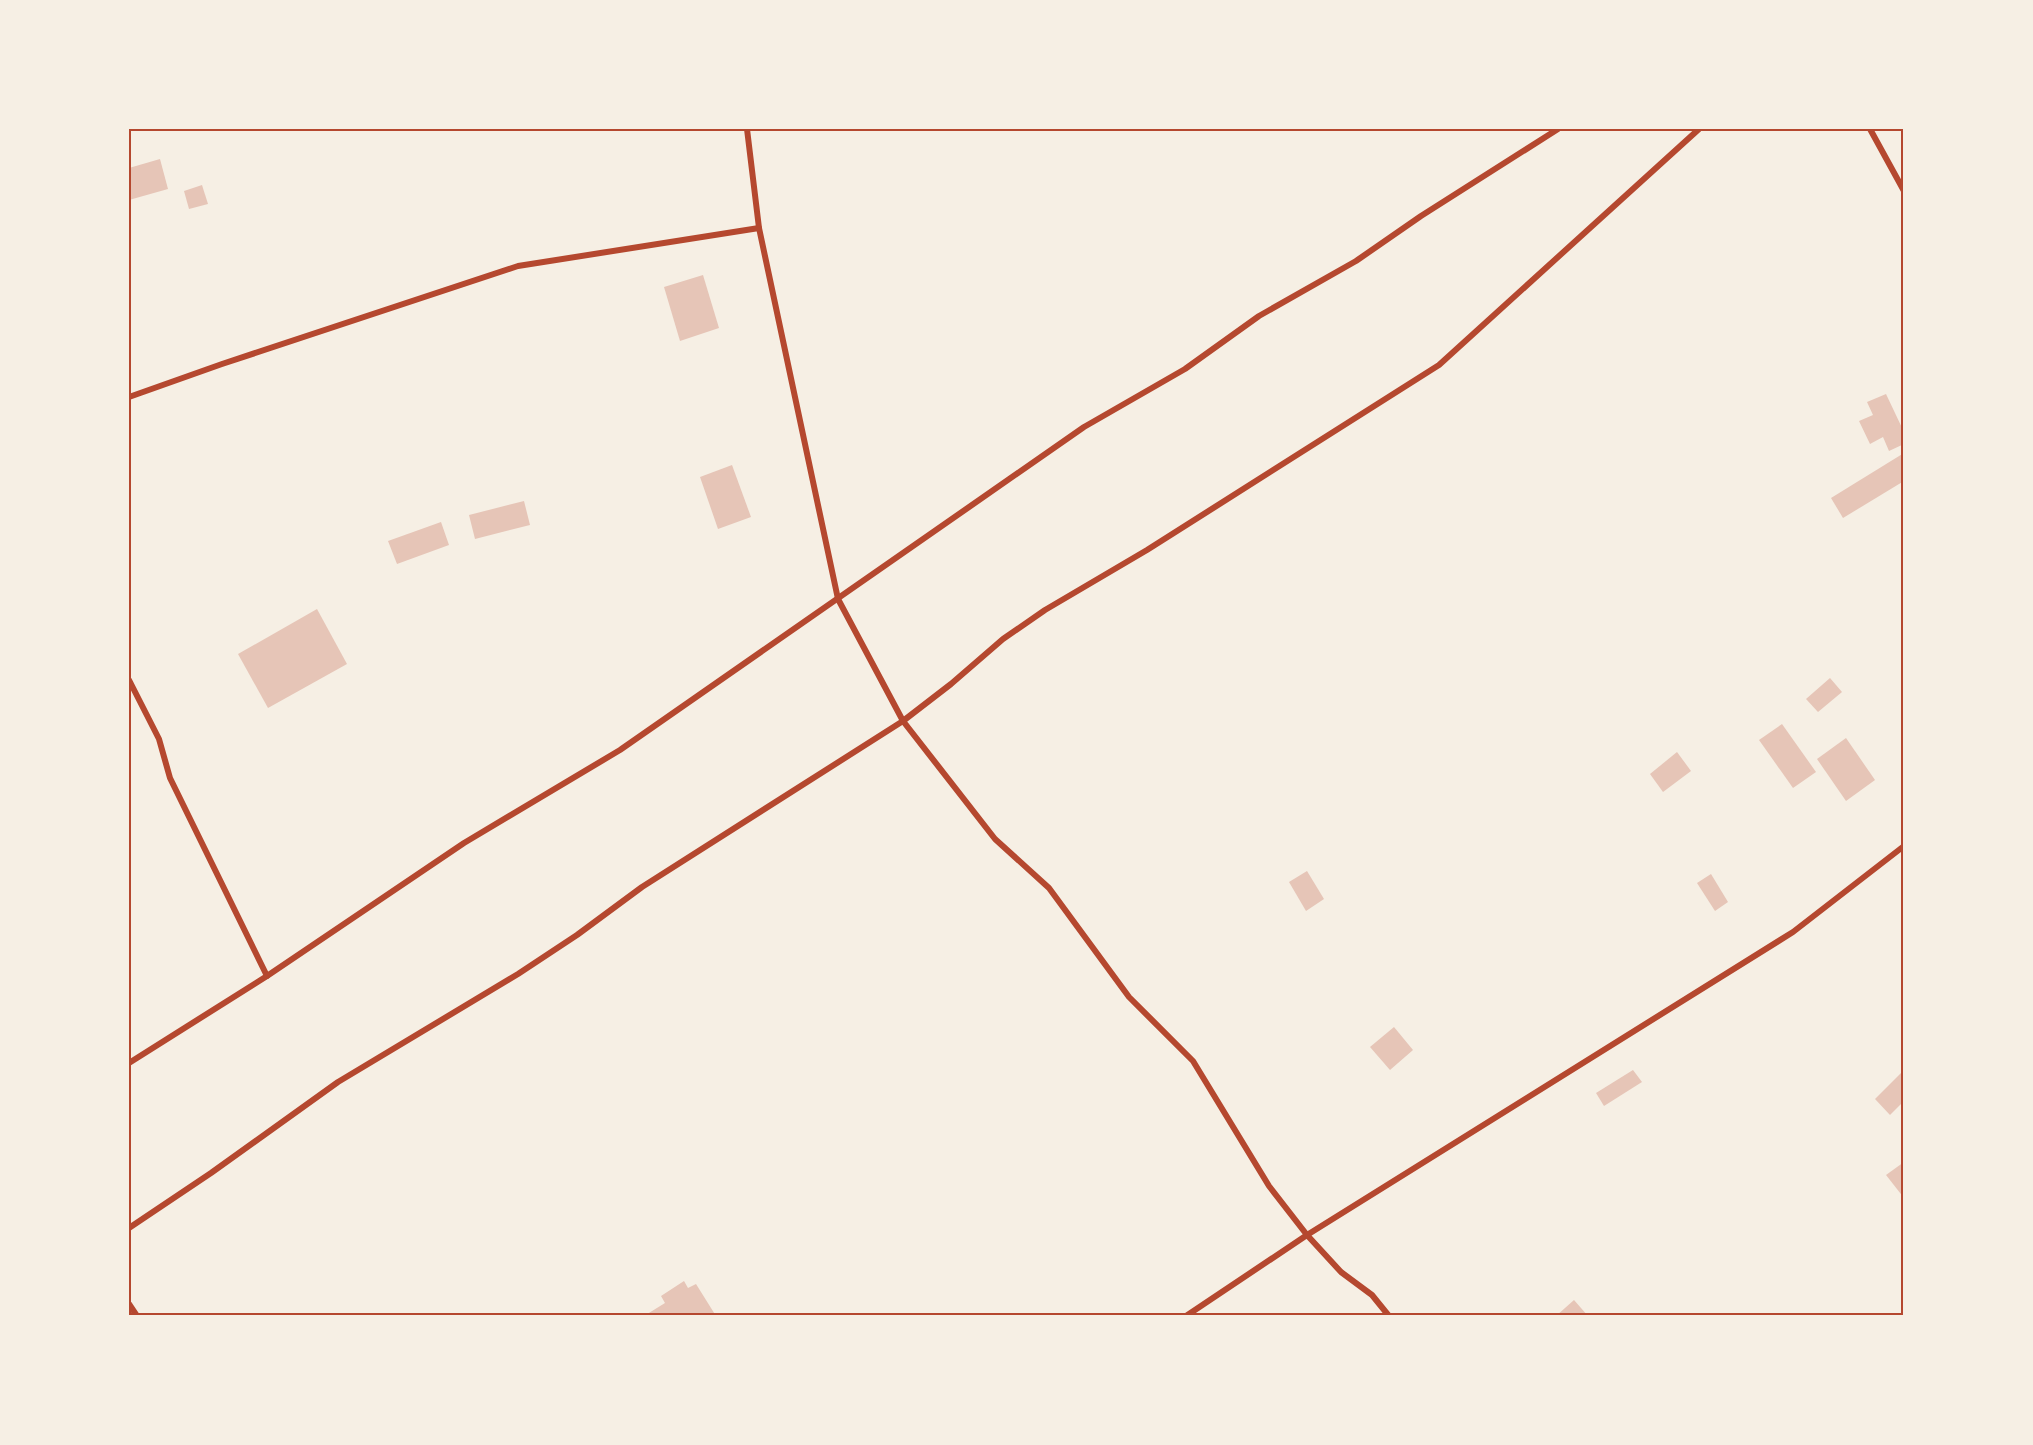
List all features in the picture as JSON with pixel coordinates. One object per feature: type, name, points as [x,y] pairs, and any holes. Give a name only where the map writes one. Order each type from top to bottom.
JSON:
[{"type":"street","points":[[747,129],[759,228],[838,599],[903,721],[995,839],[1048,888],[1129,997],[1193,1061],[1269,1186],[1307,1235],[1341,1272],[1372,1295],[1389,1316]]},
{"type":"street","points":[[129,1063],[267,976],[464,843],[620,750],[1084,427],[1185,369],[1259,316],[1356,261],[1421,216],[1558,129]]},
{"type":"street","points":[[129,1228],[211,1173],[338,1082],[518,974],[577,935],[642,887],[903,721],[951,684],[1003,639],[1045,610],[1147,550],[1439,365],[1700,129]]},
{"type":"street","points":[[1870,129],[1904,192]]},
{"type":"street","points":[[129,397],[518,266],[759,228]]},
{"type":"street","points":[[129,680],[159,739],[170,778],[267,976]]},
{"type":"street","points":[[1186,1316],[1307,1235],[1793,932],[1904,846]]},
{"type":"street","points":[[129,1304],[137,1316]]},
{"type":"building","points":[[160,159],[168,189],[129,200],[129,168]]},
{"type":"building","points":[[202,185],[208,204],[189,209],[184,191]]},
{"type":"building","points":[[703,275],[719,328],[680,341],[664,287]]},
{"type":"building","points":[[1886,394],[1904,432],[1904,444],[1889,451],[1883,437],[1870,444],[1859,421],[1873,415],[1867,402]]},
{"type":"building","points":[[1904,453],[1904,481],[1843,518],[1831,498]]},
{"type":"building","points":[[732,465],[751,517],[718,529],[700,477]]},
{"type":"building","points":[[524,501],[530,525],[475,539],[469,515]]},
{"type":"building","points":[[441,522],[449,545],[397,564],[388,541]]},
{"type":"building","points":[[317,609],[347,664],[268,708],[238,654]]},
{"type":"building","points":[[1830,678],[1842,692],[1818,712],[1806,699]]},
{"type":"building","points":[[1782,724],[1816,772],[1793,788],[1759,740]]},
{"type":"building","points":[[1846,738],[1875,780],[1846,801],[1817,759]]},
{"type":"building","points":[[1677,752],[1691,771],[1663,792],[1650,774]]},
{"type":"building","points":[[1307,871],[1324,899],[1306,911],[1289,882]]},
{"type":"building","points":[[1711,874],[1728,902],[1715,911],[1697,883]]},
{"type":"building","points":[[1394,1027],[1413,1050],[1390,1070],[1370,1047]]},
{"type":"building","points":[[1633,1070],[1642,1082],[1604,1106],[1596,1093]]},
{"type":"building","points":[[1904,1070],[1904,1101],[1890,1115],[1875,1099]]},
{"type":"building","points":[[1904,1162],[1904,1198],[1886,1175]]},
{"type":"building","points":[[684,1281],[688,1288],[696,1284],[716,1316],[644,1316],[665,1303],[661,1296]]},
{"type":"building","points":[[1574,1300],[1588,1316],[1556,1316]]}]
